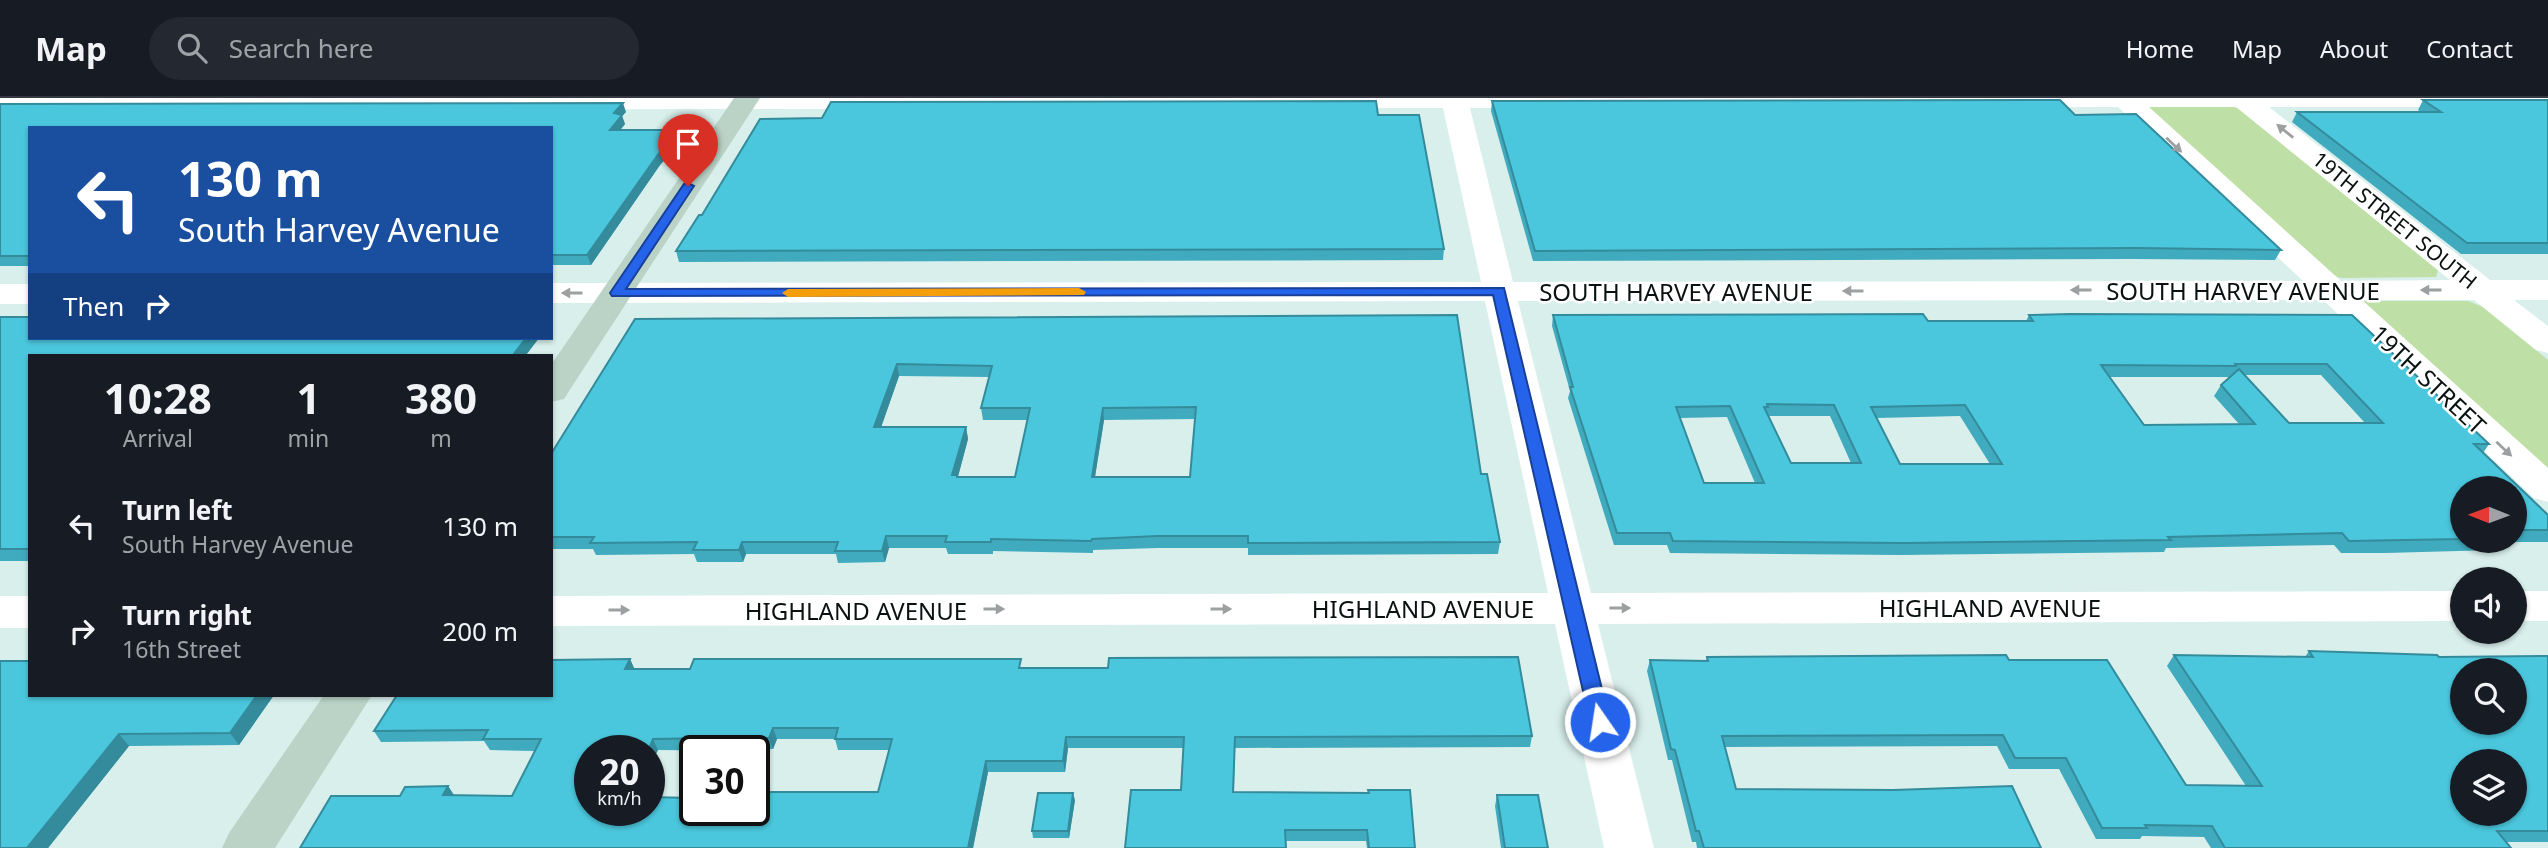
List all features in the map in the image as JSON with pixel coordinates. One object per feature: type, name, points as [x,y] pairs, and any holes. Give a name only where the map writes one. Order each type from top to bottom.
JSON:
[{"type":"street","points":[[0,102],[746,99],[2548,99]]},
{"type":"street","points":[[553,388],[746,99]]},
{"type":"street","points":[[1454,99],[1629,848]]},
{"type":"street","name":"19TH STREET","points":[[2124,99],[2548,489]]},
{"type":"street","name":"19TH STREET SOUTH","points":[[2242,99],[2548,342]]},
{"type":"street","points":[[0,126],[42,100]]},
{"type":"street","name":"SOUTH HARVEY AVENUE","points":[[553,293],[2548,289]]},
{"type":"street","points":[[0,294],[28,294]]},
{"type":"street","name":"HIGHLAND AVENUE","points":[[553,611],[2450,606]]},
{"type":"street","points":[[2527,606],[2548,606]]},
{"type":"street","points":[[0,612],[28,612]]},
{"type":"street","points":[[247,848],[348,697]]},
{"type":"green space","points":[[2228,105],[2243,110],[2438,270],[2436,277],[2341,278],[2323,272],[2148,110],[2150,106]]},
{"type":"green space","points":[[2363,301],[2468,301],[2483,307],[2548,360],[2548,474]]},
{"type":"building","points":[[2060,100],[2075,115],[2136,114],[2281,250],[2138,248],[1535,251],[1492,101]]},
{"type":"building","points":[[2423,100],[2548,100],[2548,243],[2467,243],[2297,112],[2441,112]]},
{"type":"building","points":[[1376,101],[1378,115],[1419,115],[1444,249],[676,251],[699,215],[702,215],[760,119],[822,118],[831,102]]},
{"type":"building","points":[[623,103],[614,113],[622,115],[610,130],[679,130],[657,156],[587,255],[553,255],[553,126],[28,126],[28,256],[0,256],[0,104]]},
{"type":"building","points":[[1923,314],[1928,321],[2033,321],[2029,315],[2352,315],[2489,444],[2474,444],[2507,476],[2450,476],[2450,539],[2349,541],[2342,533],[2168,537],[2171,540],[1905,543],[1673,541],[1670,533],[1617,533],[1570,387],[1573,387],[1553,315]],"holes":[[[2235,364],[2327,364],[2383,423],[2289,423],[2239,369],[2221,385],[2255,424],[2144,425],[2101,365],[2236,366]],[[1767,404],[1834,405],[1861,463],[1791,463],[1764,407],[1768,407]],[[1965,405],[2002,464],[1900,464],[1871,407]],[[1730,406],[1764,483],[1704,483],[1676,407]]]},
{"type":"building","points":[[1457,315],[1481,474],[1487,474],[1500,542],[1248,543],[1248,536],[1157,536],[1091,541],[991,539],[991,542],[945,542],[947,536],[886,536],[882,551],[835,551],[838,542],[742,542],[739,550],[693,550],[697,542],[590,543],[594,537],[553,537],[553,451],[635,319]],"holes":[[[897,364],[992,366],[981,408],[1030,408],[1015,477],[952,475],[966,427],[874,427]],[[1196,407],[1190,477],[1092,477],[1103,408]]]},
{"type":"building","points":[[0,317],[28,317],[28,340],[524,340],[514,354],[28,354],[28,549],[0,549]]},
{"type":"building","points":[[2527,495],[2548,515],[2548,530],[2527,530]]},
{"type":"building","points":[[2309,651],[2439,657],[2548,656],[2548,831],[2497,831],[2511,848],[2225,848],[2212,826],[2145,825],[2147,828],[2102,828],[2066,758],[2015,758],[2003,735],[1722,736],[1736,789],[1893,790],[2012,786],[2041,848],[1704,848],[1699,831],[1696,831],[1675,750],[1671,749],[1650,660],[1708,661],[1707,657],[2006,655],[2009,660],[2107,660],[2186,785],[2262,786],[2174,655],[2313,657]]},
{"type":"building","points":[[1518,657],[1532,736],[1235,737],[1233,792],[1369,793],[1368,790],[1410,790],[1415,848],[1369,848],[1367,830],[1285,830],[1286,848],[1125,848],[1131,790],[1181,790],[1184,737],[1066,737],[1063,761],[986,761],[968,848],[300,848],[331,796],[400,796],[405,787],[448,786],[443,795],[512,796],[541,739],[483,739],[488,730],[374,731],[396,697],[553,697],[553,660],[630,659],[625,669],[690,669],[694,659],[1021,659],[1019,668],[1108,668],[1109,658]]},
{"type":"building","points":[[0,661],[28,661],[28,697],[256,697],[230,733],[119,734],[27,848],[0,848]]},
{"type":"building","points":[[1038,793],[1073,793],[1068,831],[1032,831]]},
{"type":"building","points":[[1497,795],[1538,795],[1548,848],[1505,848]]},
{"type":"slow traffic","points":[[788,293],[1079,292]]},
{"type":"route","points":[[688,186],[617,293],[1499,291],[1600,722]]}]
